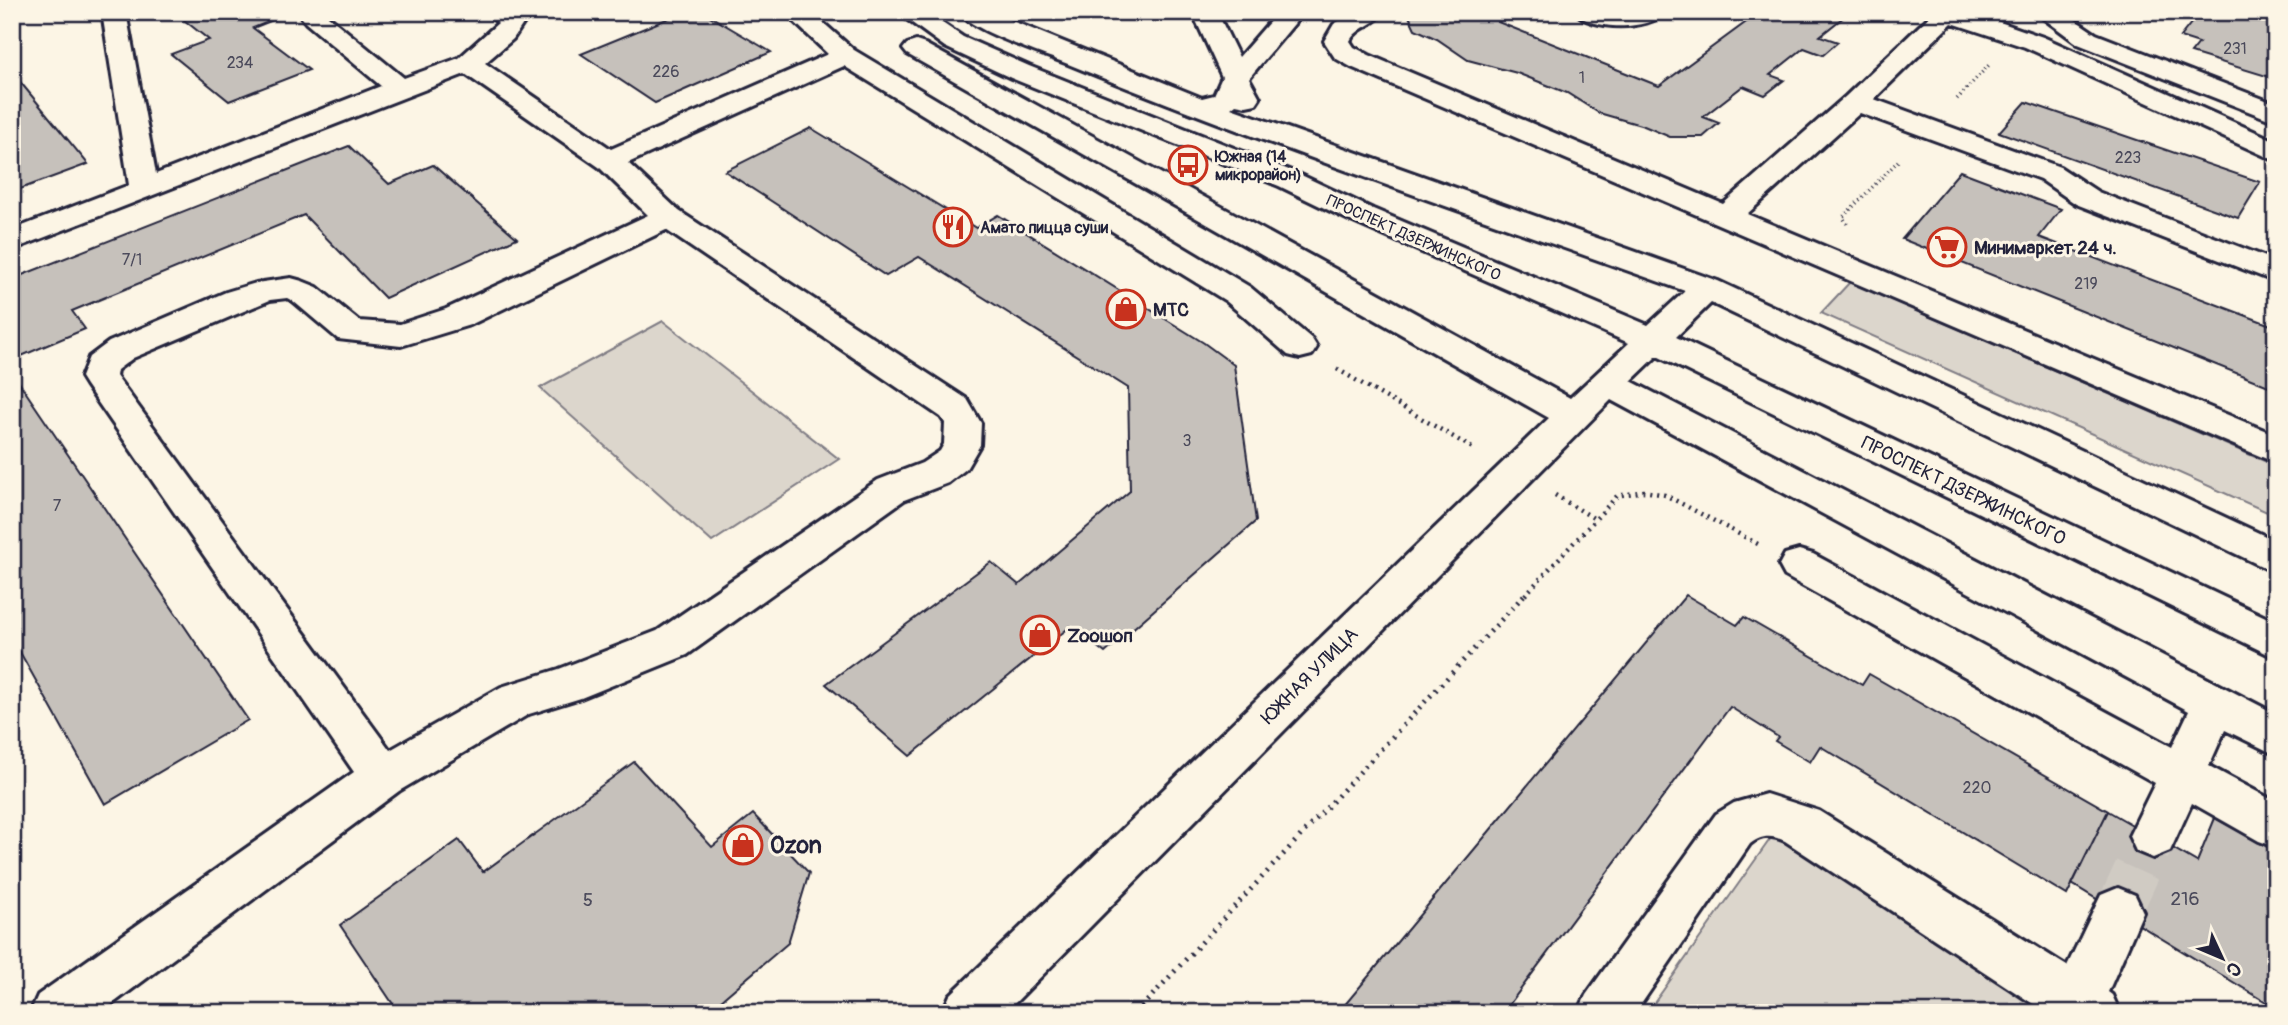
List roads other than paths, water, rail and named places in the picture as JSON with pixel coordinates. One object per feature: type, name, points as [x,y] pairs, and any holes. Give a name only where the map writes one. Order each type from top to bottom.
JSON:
[{"type":"street","points":[[114,12],[145,188]]},
{"type":"street","points":[[316,12],[315,18],[400,88]]},
{"type":"street","points":[[796,12],[845,56],[1238,294],[1300,347]]},
{"type":"street","name":"ПРОСПЕКТ ДЗЕРЖИНСКОГО","points":[[909,12],[954,42],[1020,72],[1289,180],[1362,215],[1653,340],[2276,641]]},
{"type":"street","points":[[971,12],[997,26],[1202,106],[1707,288],[2276,558]]},
{"type":"street","points":[[1204,12],[1262,128]]},
{"type":"street","points":[[1202,106],[1215,105],[1226,100],[1235,78],[1292,12]]},
{"type":"street","points":[[1372,12],[1343,29],[1337,41],[1345,52],[1373,67],[2276,450]]},
{"type":"street","points":[[1587,12],[1626,21],[1652,12]]},
{"type":"street","points":[[1727,216],[1856,102],[1949,12],[2034,41],[2276,152]]},
{"type":"street","points":[[2051,14],[2087,39],[2276,114]]},
{"type":"street","points":[[12,241],[400,88],[468,64],[504,34],[515,15]]},
{"type":"street","points":[[916,49],[1574,416]]},
{"type":"street","points":[[608,161],[845,56]]},
{"type":"street","points":[[56,1013],[383,777],[516,701],[566,685],[672,643],[891,490],[935,472],[953,460],[962,445],[963,423],[954,408],[668,217],[608,161],[468,64]]},
{"type":"street","points":[[1856,102],[2050,173],[2087,198],[2276,272]]},
{"type":"street","points":[[383,777],[98,377],[101,365],[121,350],[238,299],[267,290],[291,288],[305,294],[350,331],[401,335],[458,317],[668,217]]},
{"type":"street","points":[[1653,340],[1707,288]]},
{"type":"street","name":"ЮЖНАЯ УЛИЦА","points":[[968,1013],[1515,472],[1653,340]]},
{"type":"street","points":[[1607,383],[2276,736]]},
{"type":"street","points":[[1799,565],[2276,826]]},
{"type":"street","points":[[2153,836],[2215,704]]},
{"type":"street","points":[[1604,1013],[1733,828],[1750,816],[1776,816],[1802,826],[2085,1007],[2118,912]]},
{"type":"tunnel","points":[[2118,912],[2153,836]]},
{"type":"place","name":"Южная (14 микрорайон)","points":[[1188,165]]},
{"type":"place","name":"Амато пицца суши","points":[[953,227]]},
{"type":"place","name":"Минимаркет 24 ч.","points":[[1947,247]]},
{"type":"place","name":"МТС","points":[[1126,309]]},
{"type":"place","name":"Zooшоп","points":[[1040,635]]},
{"type":"place","name":"Ozon","points":[[743,845]]}]
